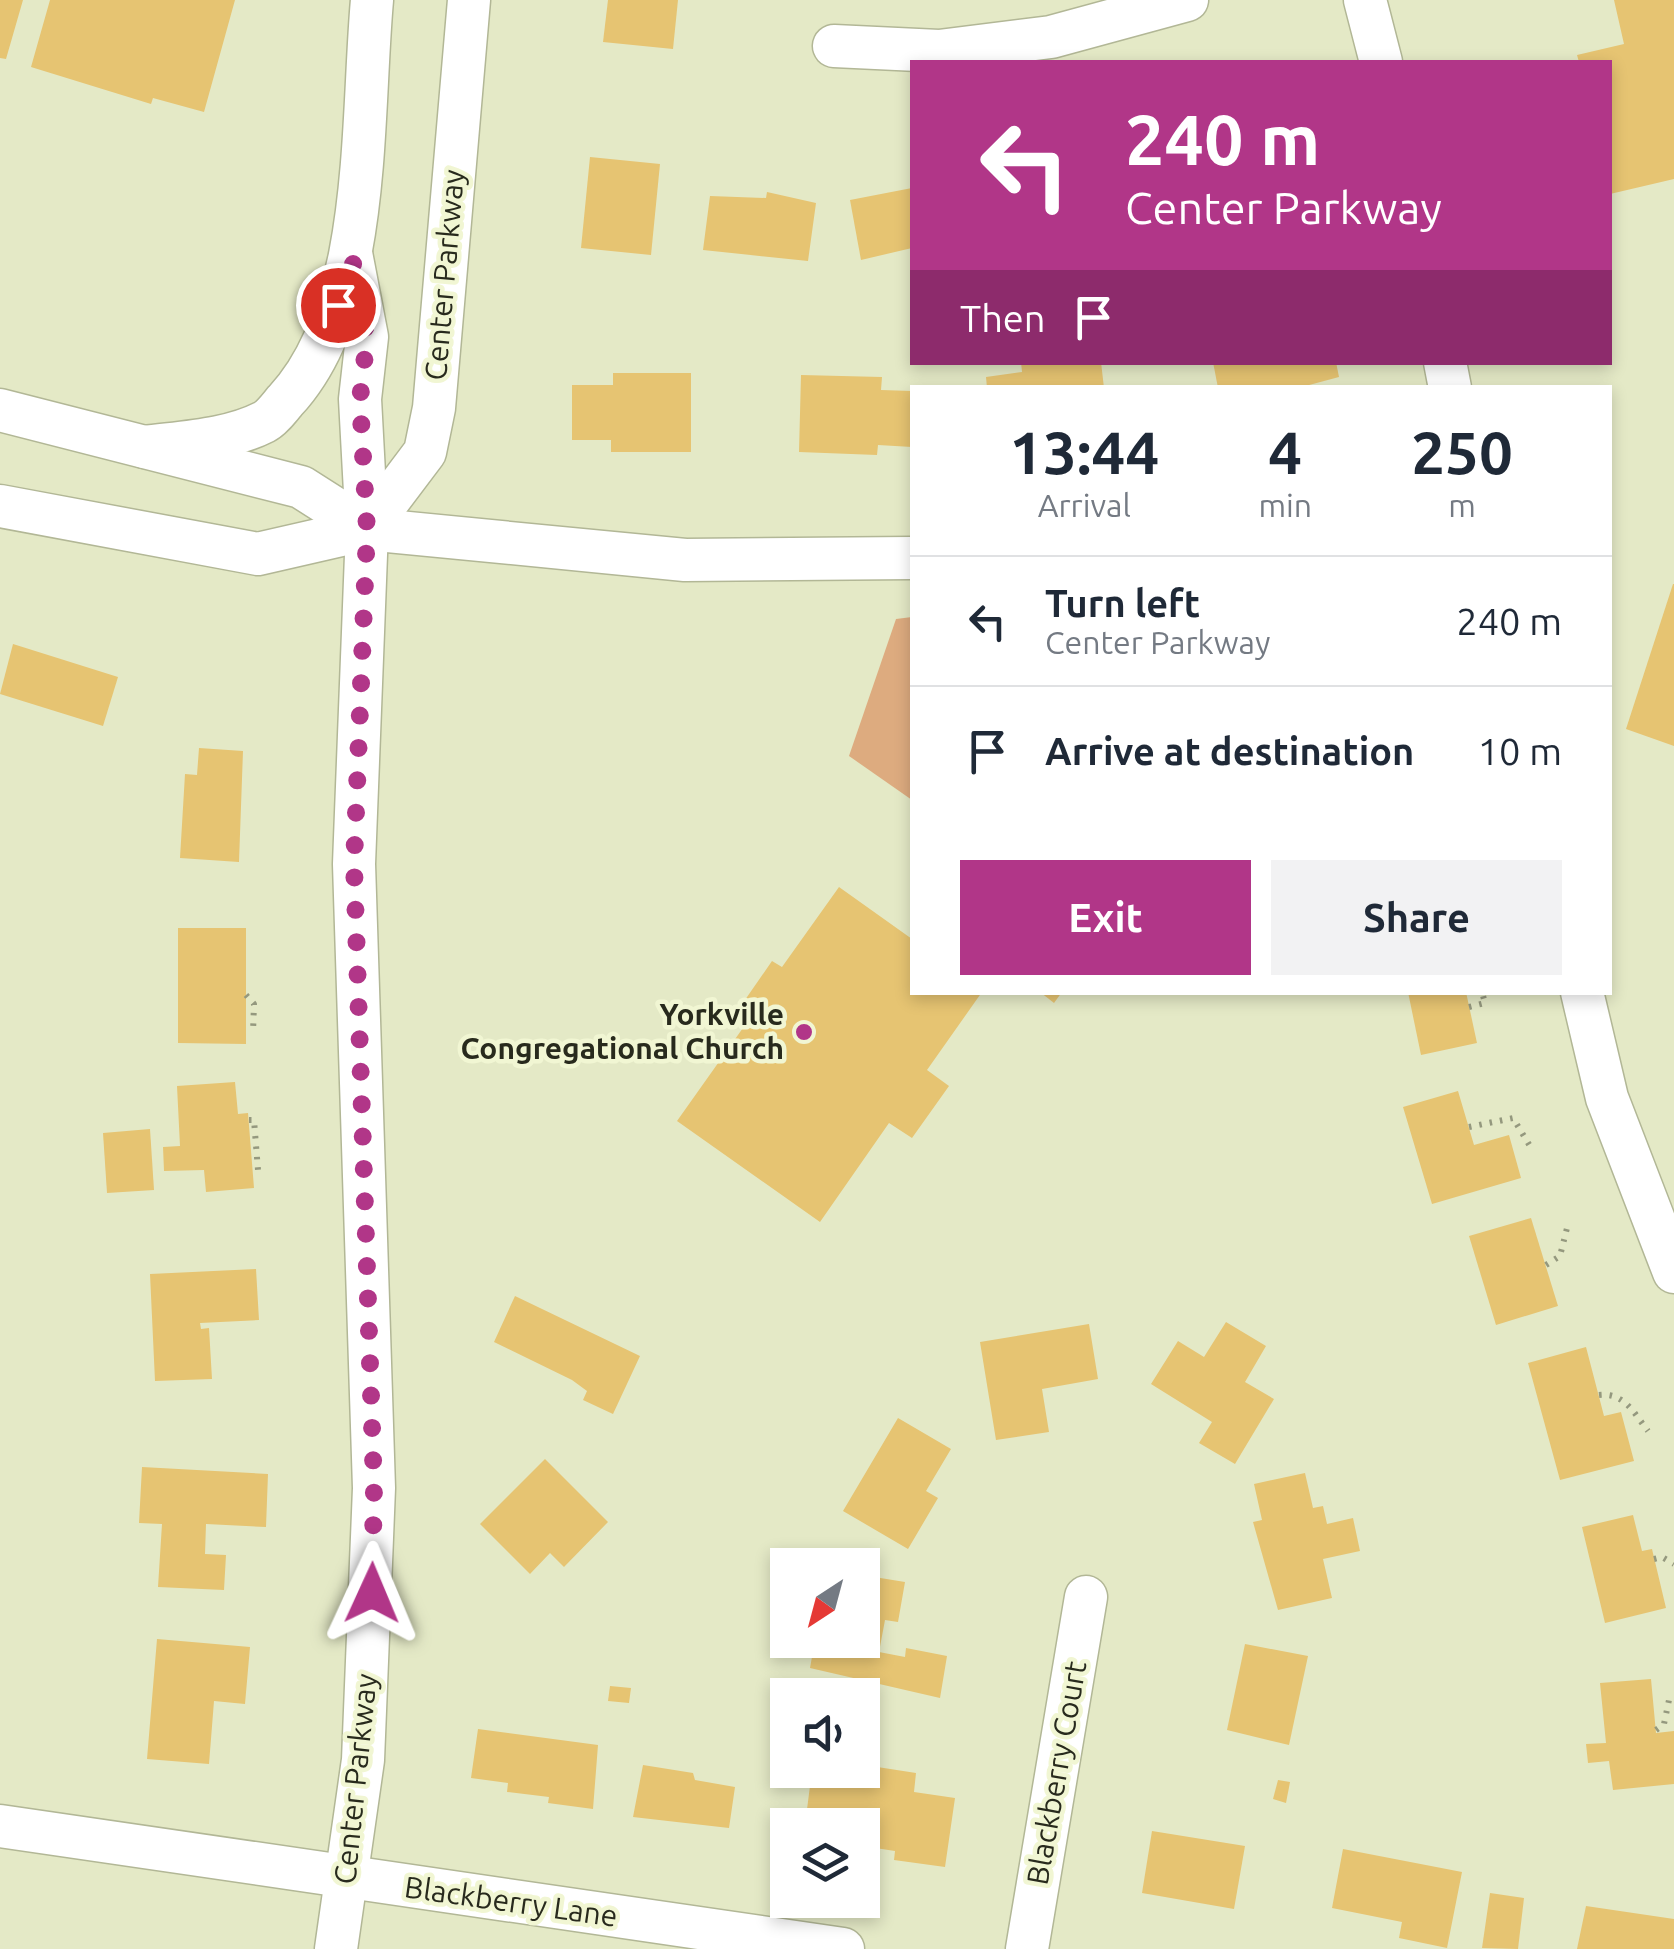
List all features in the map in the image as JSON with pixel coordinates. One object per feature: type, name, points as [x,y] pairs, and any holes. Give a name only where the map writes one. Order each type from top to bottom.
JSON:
[{"type":"street","name":"Center Parkway","points":[[145,447],[216,437],[266,421],[302,382],[331,331],[351,253],[372,0]]},
{"type":"street","name":"Center Parkway","points":[[367,530],[425,452],[431,422],[469,0]]},
{"type":"street","points":[[834,46],[940,51],[1033,39],[1187,0]]},
{"type":"street","points":[[1366,0],[1381,60]]},
{"type":"street","name":"Center Parkway","points":[[336,1949],[363,1760],[374,1505],[354,864],[367,530],[360,399],[367,337],[351,253]]},
{"type":"street","points":[[0,410],[302,486],[367,530]]},
{"type":"street","points":[[0,506],[258,554],[367,530],[685,560],[910,558]]},
{"type":"street","points":[[1583,995],[1607,1098],[1674,1272]]},
{"type":"street","name":"Blackberry Court","points":[[1027,1949],[1086,1597]]},
{"type":"street","name":"Blackberry Lane","points":[[0,1826],[844,1949]]},
{"type":"path","points":[[246,995],[254,1004],[253,1033]]},
{"type":"path","points":[[1470,1007],[1485,1003],[1483,995]]},
{"type":"path","points":[[1469,1127],[1512,1118],[1532,1152]]},
{"type":"path","points":[[248,1120],[254,1120],[258,1170]]},
{"type":"path","points":[[1546,1265],[1560,1256],[1567,1228]]},
{"type":"path","points":[[1599,1395],[1610,1394],[1624,1400],[1648,1431]]},
{"type":"path","points":[[1654,1559],[1666,1558],[1674,1564]]},
{"type":"path","points":[[1656,1730],[1664,1724],[1669,1700]]},
{"type":"shaded area","points":[[910,617],[910,799],[849,756],[896,619]]},
{"type":"building","points":[[0,0],[23,0],[6,59],[0,58]]},
{"type":"building","points":[[50,0],[235,0],[204,112],[153,98],[151,104],[31,67]]},
{"type":"building","points":[[608,0],[678,0],[673,49],[603,42]]},
{"type":"building","points":[[1614,0],[1674,0],[1674,179],[1612,194],[1612,60],[1578,60],[1577,55],[1624,44]]},
{"type":"building","points":[[590,157],[660,164],[651,255],[581,248]]},
{"type":"building","points":[[910,188],[910,248],[861,260],[850,200]]},
{"type":"building","points":[[767,192],[816,203],[808,261],[703,250],[710,196],[766,198]]},
{"type":"building","points":[[1021,365],[1101,365],[1104,385],[987,385],[986,377],[1022,372]]},
{"type":"building","points":[[1214,365],[1337,365],[1339,377],[1309,385],[1217,385]]},
{"type":"building","points":[[613,373],[691,373],[691,452],[611,452],[611,440],[572,440],[572,385],[613,385]]},
{"type":"building","points":[[801,375],[882,377],[881,390],[910,391],[910,447],[878,445],[877,455],[799,452]]},
{"type":"building","points":[[1674,584],[1674,746],[1626,729]]},
{"type":"building","points":[[13,644],[118,677],[103,726],[0,694]]},
{"type":"building","points":[[199,748],[243,751],[239,862],[180,858],[185,774],[197,775]]},
{"type":"building","points":[[839,887],[910,938],[910,995],[980,995],[927,1070],[949,1086],[912,1138],[889,1123],[820,1222],[677,1121],[750,1018],[738,1010],[772,961],[782,967]]},
{"type":"building","points":[[178,928],[246,928],[246,1044],[178,1043]]},
{"type":"building","points":[[1044,995],[1060,995],[1054,1003]]},
{"type":"building","points":[[1409,995],[1467,995],[1477,1043],[1421,1055]]},
{"type":"building","points":[[235,1082],[238,1114],[248,1113],[254,1188],[206,1192],[204,1170],[164,1171],[163,1147],[180,1146],[177,1086]]},
{"type":"building","points":[[1458,1091],[1474,1145],[1509,1135],[1521,1178],[1432,1204],[1403,1107]]},
{"type":"building","points":[[150,1129],[154,1190],[107,1193],[103,1133]]},
{"type":"building","points":[[1531,1218],[1558,1306],[1496,1325],[1469,1236]]},
{"type":"building","points":[[256,1269],[259,1320],[200,1323],[201,1329],[209,1328],[212,1379],[155,1381],[150,1274]]},
{"type":"building","points":[[515,1296],[640,1356],[613,1414],[583,1400],[587,1391],[572,1380],[494,1342]]},
{"type":"building","points":[[1226,1322],[1266,1346],[1245,1382],[1274,1399],[1235,1464],[1199,1443],[1212,1422],[1151,1384],[1178,1341],[1204,1357]]},
{"type":"building","points":[[1089,1324],[1098,1379],[1042,1389],[1049,1432],[996,1440],[980,1342]]},
{"type":"building","points":[[1586,1347],[1604,1416],[1621,1412],[1634,1461],[1560,1480],[1528,1363]]},
{"type":"building","points":[[898,1418],[951,1449],[926,1491],[938,1498],[908,1549],[843,1511]]},
{"type":"building","points":[[545,1459],[608,1522],[564,1567],[550,1553],[530,1574],[480,1524]]},
{"type":"building","points":[[142,1467],[268,1474],[266,1527],[206,1524],[205,1554],[226,1555],[224,1590],[158,1587],[162,1524],[139,1523]]},
{"type":"building","points":[[1305,1473],[1313,1508],[1323,1506],[1327,1524],[1353,1518],[1360,1551],[1323,1559],[1332,1598],[1278,1610],[1253,1522],[1262,1520],[1254,1484]]},
{"type":"building","points":[[1633,1515],[1642,1551],[1652,1549],[1666,1608],[1605,1623],[1582,1527]]},
{"type":"building","points":[[880,1578],[905,1582],[898,1622],[885,1620],[880,1647]]},
{"type":"building","points":[[157,1639],[250,1647],[245,1704],[214,1701],[209,1764],[147,1759]]},
{"type":"building","points":[[1245,1644],[1308,1656],[1289,1745],[1227,1730]]},
{"type":"building","points":[[906,1648],[947,1656],[940,1698],[880,1684],[880,1678],[853,1678],[810,1668],[812,1658],[880,1658],[880,1652],[905,1657]]},
{"type":"building","points":[[1651,1679],[1656,1733],[1674,1731],[1674,1784],[1613,1790],[1609,1761],[1588,1763],[1586,1744],[1606,1743],[1600,1683]]},
{"type":"building","points":[[610,1686],[631,1688],[629,1703],[608,1701]]},
{"type":"building","points":[[478,1729],[598,1745],[593,1809],[548,1803],[549,1797],[507,1792],[508,1783],[471,1778]]},
{"type":"building","points":[[643,1765],[693,1773],[695,1780],[735,1787],[729,1828],[633,1817]]},
{"type":"building","points":[[880,1767],[916,1773],[914,1792],[955,1798],[945,1867],[894,1860],[895,1851],[880,1849],[880,1808],[807,1808],[810,1788],[880,1788]]},
{"type":"building","points":[[1278,1780],[1290,1782],[1286,1803],[1273,1799]]},
{"type":"building","points":[[1152,1831],[1245,1846],[1234,1909],[1142,1893]]},
{"type":"building","points":[[1343,1849],[1462,1872],[1447,1948],[1399,1938],[1402,1922],[1332,1908]]},
{"type":"building","points":[[1490,1893],[1524,1898],[1518,1949],[1482,1948]]},
{"type":"building","points":[[1586,1906],[1674,1919],[1674,1949],[1577,1949]]},
{"type":"place","name":"Yorkville Congregational Church","points":[[804,1032]]},
{"type":"route","points":[[338,305],[351,253],[367,337],[360,399],[367,530],[354,864],[364,1271],[374,1488],[372,1593]]}]
